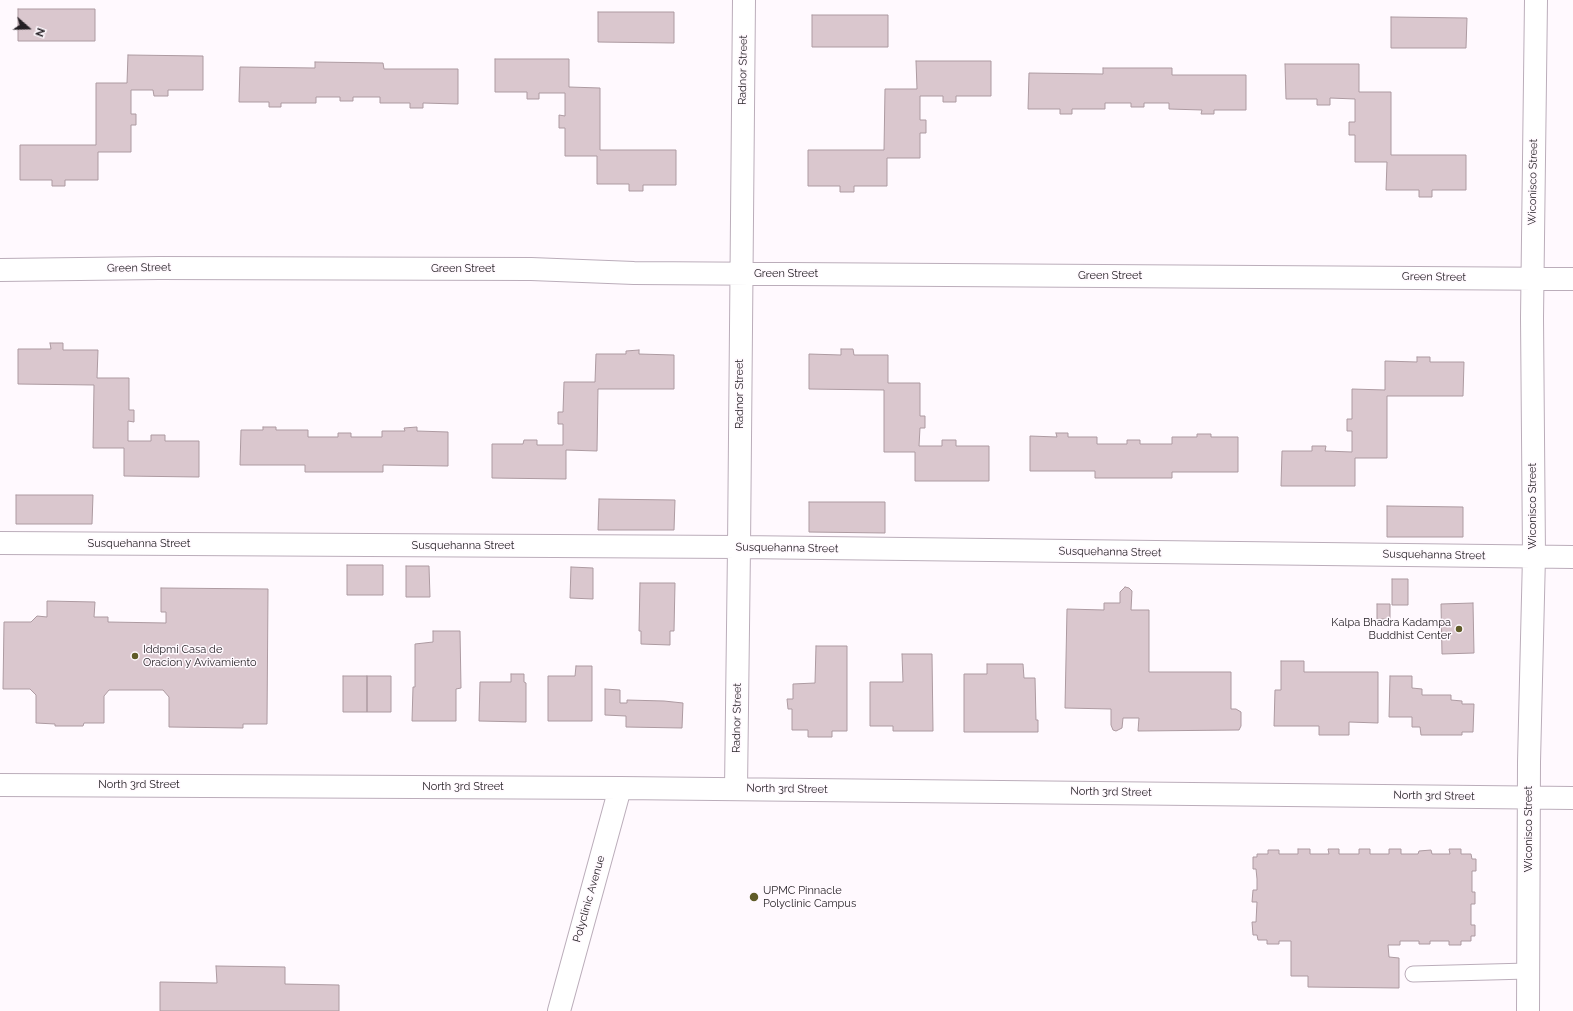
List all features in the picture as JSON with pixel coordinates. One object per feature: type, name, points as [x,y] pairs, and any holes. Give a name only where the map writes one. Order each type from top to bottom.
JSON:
[{"type":"street","name":"Radnor Street","points":[[736,789],[744,0]]},
{"type":"street","name":"Wiconisco Street","points":[[1528,1011],[1529,798],[1534,556],[1532,278],[1536,0]]},
{"type":"street","name":"Green Street","points":[[0,270],[159,268],[531,269],[634,273],[1573,279]]},
{"type":"street","name":"Susquehanna Street","points":[[0,543],[739,547],[1573,557]]},
{"type":"street","name":"North 3rd Street","points":[[0,784],[736,789],[1573,798]]},
{"type":"street","name":"Polyclinic Avenue","points":[[559,1011],[620,788]]},
{"type":"lane","points":[[1413,974],[1528,971]]},
{"type":"building","points":[[18,9],[95,9],[95,41],[18,41]]},
{"type":"building","points":[[598,12],[674,12],[674,43],[598,42]]},
{"type":"building","points":[[812,15],[888,15],[888,47],[812,47]]},
{"type":"building","points":[[1391,17],[1467,18],[1466,48],[1391,48]]},
{"type":"building","points":[[128,55],[203,56],[203,90],[168,90],[168,96],[154,96],[153,90],[131,90],[131,114],[136,114],[136,125],[131,125],[131,152],[98,152],[98,180],[65,180],[65,186],[52,186],[52,180],[20,180],[20,145],[96,145],[96,83],[127,83]]},
{"type":"building","points":[[495,59],[569,59],[569,87],[600,88],[600,150],[676,150],[676,185],[643,185],[643,191],[629,191],[629,184],[597,184],[597,156],[565,156],[565,128],[559,128],[559,115],[565,116],[565,93],[539,93],[539,99],[527,99],[527,92],[495,92]]},
{"type":"building","points":[[916,61],[991,61],[991,96],[956,96],[956,102],[943,102],[943,96],[920,96],[920,120],[926,120],[926,133],[920,133],[920,158],[887,158],[887,186],[854,186],[854,192],[840,192],[840,186],[808,186],[808,150],[884,150],[885,89],[917,89]]},
{"type":"building","points":[[315,62],[383,63],[384,69],[458,69],[458,104],[423,103],[423,108],[410,108],[410,103],[380,103],[380,97],[353,97],[353,101],[340,101],[340,97],[316,97],[316,103],[281,103],[281,107],[269,107],[269,102],[239,102],[240,67],[315,68]]},
{"type":"building","points":[[1285,64],[1359,64],[1359,92],[1391,92],[1391,155],[1466,155],[1466,190],[1432,190],[1432,197],[1419,197],[1419,190],[1386,190],[1387,162],[1355,162],[1355,135],[1349,135],[1349,122],[1355,122],[1355,99],[1330,98],[1330,105],[1317,105],[1317,99],[1286,99]]},
{"type":"building","points":[[1103,68],[1172,68],[1172,75],[1246,75],[1246,110],[1214,110],[1214,114],[1201,114],[1202,110],[1169,109],[1169,103],[1144,103],[1144,107],[1131,107],[1131,103],[1105,103],[1105,109],[1072,109],[1072,114],[1060,114],[1060,109],[1028,109],[1029,73],[1103,74]]},
{"type":"building","points":[[50,343],[63,343],[63,350],[98,350],[97,378],[129,378],[129,410],[134,410],[134,422],[128,421],[128,441],[151,441],[151,435],[165,435],[165,441],[199,441],[199,477],[124,476],[124,448],[93,448],[94,385],[18,384],[18,349],[51,349]]},
{"type":"building","points":[[841,349],[853,349],[854,355],[888,355],[888,383],[920,383],[920,416],[925,416],[925,428],[920,428],[919,446],[942,446],[942,440],[956,440],[956,446],[989,446],[989,481],[915,481],[915,452],[884,452],[884,390],[809,389],[809,354],[841,355]]},
{"type":"building","points":[[639,350],[639,354],[674,355],[674,389],[598,389],[597,451],[566,450],[566,479],[492,478],[492,444],[523,444],[524,440],[537,440],[537,445],[563,445],[563,424],[558,424],[558,412],[563,412],[564,382],[595,382],[596,354],[626,354],[626,351]]},
{"type":"building","points":[[1417,357],[1430,357],[1430,362],[1464,362],[1463,396],[1387,396],[1387,458],[1355,458],[1355,486],[1281,486],[1282,451],[1312,451],[1312,446],[1326,446],[1325,451],[1352,452],[1352,431],[1347,431],[1347,419],[1352,419],[1352,389],[1385,390],[1385,361],[1417,362]]},
{"type":"building","points":[[263,427],[276,427],[276,430],[308,430],[308,437],[338,437],[338,433],[351,433],[351,437],[382,437],[382,431],[405,431],[404,428],[417,427],[417,431],[448,432],[448,466],[383,465],[383,472],[305,472],[305,465],[240,465],[241,430],[263,430]]},
{"type":"building","points":[[1056,433],[1068,433],[1068,437],[1097,437],[1097,444],[1127,444],[1127,440],[1140,440],[1140,444],[1172,444],[1172,437],[1197,437],[1197,434],[1211,434],[1211,437],[1238,437],[1238,472],[1172,472],[1172,478],[1095,478],[1095,471],[1030,471],[1030,436],[1057,437]]},
{"type":"building","points":[[16,495],[93,495],[92,524],[16,524]]},
{"type":"building","points":[[599,499],[675,500],[674,530],[598,530]]},
{"type":"building","points":[[809,502],[885,502],[885,533],[809,532]]},
{"type":"building","points":[[1387,506],[1463,507],[1463,537],[1387,537]]},
{"type":"building","points":[[347,565],[383,565],[383,595],[347,595]]},
{"type":"building","points":[[406,566],[429,566],[430,597],[406,597]]},
{"type":"building","points":[[571,567],[593,568],[593,599],[570,598]]},
{"type":"building","points":[[1392,579],[1408,579],[1408,605],[1392,605]]},
{"type":"building","points":[[640,583],[675,583],[674,631],[670,631],[670,645],[641,644],[641,631],[639,631]]},
{"type":"building","points":[[1125,587],[1132,591],[1131,610],[1149,610],[1149,672],[1231,672],[1231,709],[1236,709],[1241,712],[1241,726],[1239,730],[1138,731],[1139,718],[1123,718],[1122,728],[1116,731],[1113,730],[1111,725],[1111,709],[1065,708],[1067,609],[1104,610],[1104,603],[1120,603],[1120,592]]},
{"type":"building","name":"Iddpmi Casa de Oracion y Avivamiento","points":[[161,588],[268,589],[267,724],[243,724],[243,728],[169,727],[169,697],[163,690],[109,690],[104,696],[104,723],[84,723],[83,726],[55,726],[55,724],[36,723],[36,695],[30,689],[3,689],[4,622],[31,622],[37,616],[47,617],[47,601],[95,602],[94,617],[108,617],[108,622],[166,623],[166,612],[161,612]]},
{"type":"building","points":[[1473,603],[1474,653],[1442,654],[1441,604]]},
{"type":"building","points":[[1377,604],[1390,604],[1390,619],[1377,619]]},
{"type":"building","points":[[433,631],[460,631],[461,688],[456,689],[456,721],[412,721],[413,687],[415,687],[415,644],[433,642]]},
{"type":"building","points":[[816,646],[847,646],[847,731],[832,731],[832,737],[808,737],[808,730],[792,730],[792,709],[788,709],[787,699],[793,699],[793,684],[815,683]]},
{"type":"building","points":[[902,654],[932,654],[933,731],[893,731],[893,726],[870,726],[870,682],[903,682]]},
{"type":"building","points":[[1281,661],[1304,661],[1304,672],[1378,672],[1378,723],[1349,722],[1349,735],[1319,735],[1319,726],[1274,726],[1275,690],[1281,690]]},
{"type":"building","points":[[987,664],[1023,664],[1024,678],[1035,678],[1036,720],[1038,720],[1038,732],[964,732],[964,674],[987,674]]},
{"type":"building","points":[[576,666],[592,666],[592,721],[548,721],[548,676],[575,676]]},
{"type":"building","points":[[511,674],[524,674],[524,682],[526,683],[526,722],[479,721],[480,682],[511,682]]},
{"type":"building","points":[[343,676],[367,676],[367,712],[343,712]]},
{"type":"building","points":[[367,676],[391,676],[391,712],[367,712]]},
{"type":"building","points":[[1390,676],[1412,676],[1412,688],[1422,689],[1422,695],[1451,695],[1451,700],[1462,701],[1462,704],[1474,704],[1473,732],[1462,732],[1462,735],[1421,735],[1420,727],[1412,727],[1412,717],[1389,717]]},
{"type":"building","points":[[605,689],[620,690],[620,703],[627,703],[627,700],[683,703],[682,728],[626,727],[626,716],[605,715]]},
{"type":"building","points":[[1298,849],[1310,849],[1310,854],[1329,854],[1328,849],[1339,849],[1339,854],[1359,854],[1359,849],[1370,849],[1370,854],[1389,854],[1389,849],[1401,849],[1401,854],[1418,854],[1419,851],[1431,850],[1432,854],[1450,854],[1449,849],[1461,849],[1461,854],[1471,854],[1472,859],[1476,859],[1476,871],[1472,871],[1472,892],[1475,892],[1475,904],[1471,904],[1471,925],[1475,925],[1475,936],[1471,936],[1471,941],[1461,941],[1461,945],[1449,945],[1449,941],[1430,941],[1430,944],[1419,944],[1419,941],[1400,941],[1400,945],[1388,945],[1389,957],[1399,958],[1399,988],[1308,987],[1308,976],[1291,976],[1291,941],[1279,941],[1279,944],[1267,944],[1267,940],[1258,940],[1257,935],[1253,935],[1252,922],[1256,922],[1257,902],[1252,902],[1253,890],[1257,890],[1256,869],[1253,869],[1253,857],[1257,857],[1257,854],[1268,854],[1268,850],[1279,850],[1279,854],[1298,854]]},
{"type":"building","points":[[216,966],[285,967],[285,984],[339,985],[339,1011],[160,1011],[160,982],[217,983]]},
{"type":"place","name":"Kalpa Bhadra Kadampa Buddhist Center","points":[[1459,629]]},
{"type":"place","name":"Iddpmi Casa de Oracion y Avivamiento","points":[[135,656]]},
{"type":"place","name":"UPMC Pinnacle Polyclinic Campus","points":[[754,897]]}]
